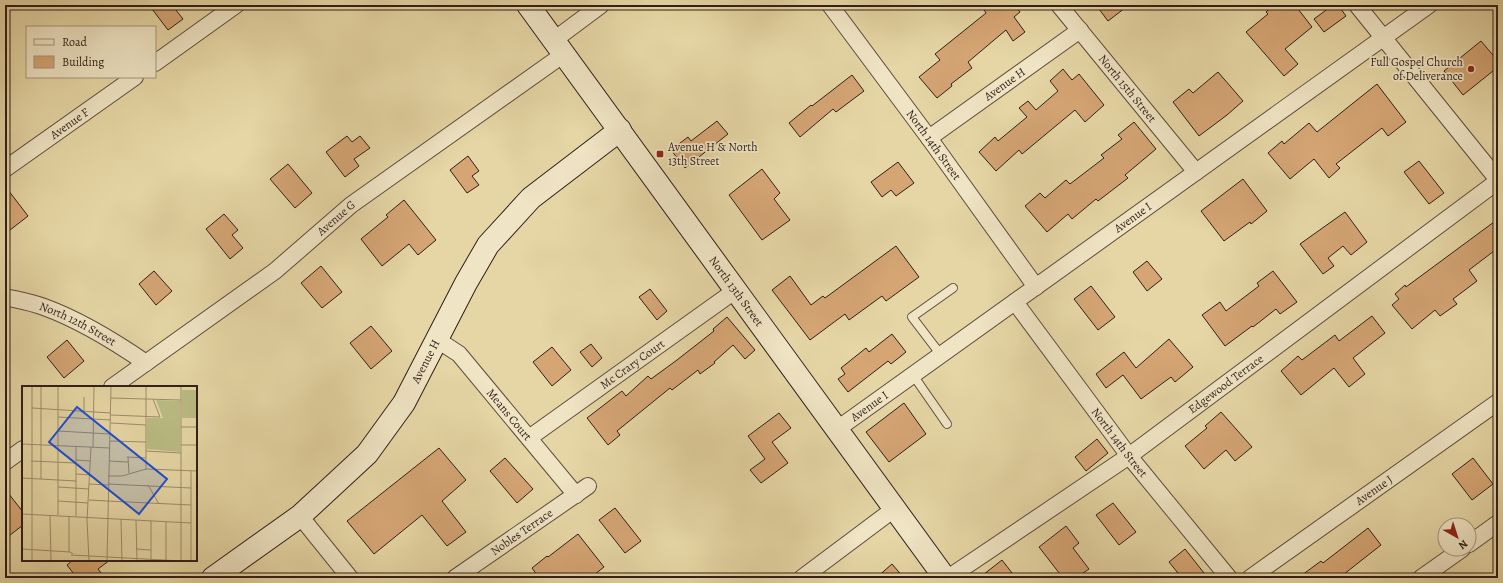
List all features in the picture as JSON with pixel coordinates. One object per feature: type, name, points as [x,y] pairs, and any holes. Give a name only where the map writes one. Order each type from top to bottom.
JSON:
[{"type":"street","points":[[156,61],[236,5]]},
{"type":"street","name":"North 13th Street","points":[[528,5],[836,430],[946,578]]},
{"type":"street","name":"Avenue G","points":[[113,386],[275,271],[351,205],[559,47],[601,5]]},
{"type":"street","name":"North 14th Street","points":[[830,5],[929,138],[1036,287]]},
{"type":"street","name":"North 15th Street","points":[[1060,5],[1196,172]]},
{"type":"street","points":[[1357,5],[1498,180]]},
{"type":"street","name":"Avenue I","points":[[836,430],[1429,5]]},
{"type":"street","name":"Avenue H","points":[[929,138],[1080,30]]},
{"type":"street","name":"Avenue F","points":[[5,169],[134,78]]},
{"type":"street","name":"Avenue H","points":[[213,578],[300,516],[367,454],[404,403],[466,283],[488,245],[531,198],[620,130]]},
{"type":"street","name":"Edgewood Terrace","points":[[946,578],[1129,456],[1498,180]]},
{"type":"street","name":"Mc Crary Court","points":[[529,438],[736,290]]},
{"type":"street","name":"North 12th Street","points":[[5,297],[43,306],[62,314],[97,332],[146,363]]},
{"type":"street","name":"North 14th Street","points":[[1015,302],[1129,456],[1229,578]]},
{"type":"street","name":"Means Court","points":[[436,340],[459,354],[529,438],[582,491]]},
{"type":"street","name":"Avenue J","points":[[1250,578],[1498,402]]},
{"type":"street","points":[[5,462],[22,450]]},
{"type":"street","name":"Nobles Terrace","points":[[455,578],[582,491]]},
{"type":"street","points":[[802,578],[894,509]]},
{"type":"street","points":[[300,516],[350,578]]},
{"type":"street","points":[[1477,538],[1498,523]]},
{"type":"street","points":[[1421,578],[1451,557]]},
{"type":"lane","points":[[941,355],[912,318],[953,288]]},
{"type":"lane","points":[[913,375],[947,424]]},
{"type":"building","points":[[149,5],[172,5],[183,19],[168,30]]},
{"type":"building","points":[[981,5],[1015,5],[1020,12],[1014,17],[1025,32],[1013,41],[1006,30],[968,62],[972,68],[951,84],[952,86],[937,98],[919,77],[940,60],[935,54],[986,13]]},
{"type":"building","points":[[1096,5],[1129,5],[1108,21]]},
{"type":"building","points":[[1274,5],[1295,5],[1312,27],[1285,49],[1298,64],[1284,76],[1246,32],[1268,14],[1266,12]]},
{"type":"building","points":[[1333,5],[1338,5],[1346,16],[1324,32],[1314,19]]},
{"type":"building","name":"Full Gospel Church of Deliverance","points":[[1481,41],[1498,61],[1498,67],[1463,95],[1444,71]]},
{"type":"building","points":[[1063,69],[1072,80],[1079,74],[1104,105],[1085,122],[1075,110],[1022,154],[1019,150],[996,171],[979,152],[995,137],[998,141],[1027,117],[1019,108],[1028,101],[1036,110],[1058,91],[1050,81]]},
{"type":"building","points":[[1218,72],[1243,101],[1199,136],[1173,102],[1189,89],[1193,93]]},
{"type":"building","points":[[852,75],[864,91],[836,112],[833,109],[800,137],[789,123]]},
{"type":"building","points":[[1377,84],[1406,122],[1388,136],[1382,128],[1336,164],[1340,168],[1329,178],[1314,159],[1290,179],[1268,153],[1282,141],[1284,144],[1309,123],[1317,132]]},
{"type":"building","points":[[717,121],[728,134],[685,168],[671,150],[688,137],[691,141]]},
{"type":"building","points":[[1134,122],[1156,149],[1125,175],[1128,178],[1098,201],[1096,199],[1072,219],[1068,214],[1047,232],[1025,206],[1040,193],[1045,198],[1066,180],[1070,184],[1104,158],[1101,155],[1122,139],[1118,135]]},
{"type":"building","points":[[347,136],[352,142],[360,136],[370,148],[354,159],[359,166],[345,177],[326,152]]},
{"type":"building","points":[[468,156],[479,171],[472,176],[479,185],[467,193],[450,170]]},
{"type":"building","points":[[1419,161],[1444,193],[1429,204],[1404,172]]},
{"type":"building","points":[[898,162],[914,183],[896,196],[891,190],[882,197],[871,182]]},
{"type":"building","points":[[288,164],[312,193],[295,208],[270,179]]},
{"type":"building","points":[[762,169],[780,193],[774,199],[790,220],[762,240],[729,195]]},
{"type":"building","points":[[1243,179],[1267,211],[1251,224],[1250,222],[1224,241],[1201,211]]},
{"type":"building","points":[[5,186],[28,216],[5,234]]},
{"type":"building","points":[[404,200],[436,240],[418,255],[409,244],[382,266],[361,239],[388,217],[386,215]]},
{"type":"building","points":[[1345,212],[1367,242],[1351,255],[1343,246],[1328,258],[1334,266],[1323,274],[1300,244]]},
{"type":"building","points":[[224,214],[238,230],[232,235],[243,248],[230,259],[206,229]]},
{"type":"building","points":[[1498,219],[1498,248],[1469,270],[1477,281],[1453,299],[1457,304],[1440,316],[1435,310],[1412,329],[1392,305],[1399,299],[1395,294],[1405,285],[1406,287]]},
{"type":"building","points":[[896,246],[919,277],[886,301],[882,296],[849,320],[845,314],[810,340],[772,290],[790,276],[811,305],[823,296],[825,298]]},
{"type":"building","points":[[1147,261],[1162,279],[1147,291],[1133,272]]},
{"type":"building","points":[[321,266],[342,292],[322,308],[301,283]]},
{"type":"building","points":[[154,271],[172,291],[156,305],[139,284]]},
{"type":"building","points":[[1273,271],[1297,302],[1280,314],[1276,309],[1225,346],[1202,315],[1220,302],[1226,311],[1259,286],[1257,283]]},
{"type":"building","points":[[1091,286],[1115,317],[1098,330],[1074,299]]},
{"type":"building","points":[[650,289],[667,311],[657,320],[639,297]]},
{"type":"building","points":[[1372,316],[1385,333],[1353,358],[1365,374],[1349,387],[1334,368],[1301,395],[1281,371],[1298,356],[1302,360],[1335,335],[1339,341]]},
{"type":"building","points":[[727,317],[755,350],[745,359],[733,345],[714,362],[715,363],[700,374],[698,370],[672,390],[670,388],[617,431],[620,435],[608,445],[587,418],[622,391],[626,396],[648,376],[651,379],[714,331],[713,329]]},
{"type":"building","points":[[371,326],[392,351],[371,369],[350,343]]},
{"type":"building","points":[[892,334],[906,352],[891,364],[888,361],[848,392],[838,379],[845,374],[841,368],[866,348],[869,352]]},
{"type":"building","points":[[1169,339],[1193,367],[1175,382],[1171,377],[1141,399],[1123,375],[1106,388],[1096,374],[1124,352],[1136,368]]},
{"type":"building","points":[[67,340],[84,361],[64,378],[47,357]]},
{"type":"building","points":[[591,344],[602,358],[592,367],[580,352]]},
{"type":"building","points":[[552,347],[571,370],[552,386],[533,362]]},
{"type":"building","points":[[904,403],[926,434],[889,462],[866,432]]},
{"type":"building","points":[[1221,412],[1252,447],[1235,461],[1226,450],[1204,469],[1185,446],[1207,428],[1205,426]]},
{"type":"building","points":[[779,413],[791,428],[772,442],[788,463],[761,483],[750,470],[765,459],[748,436]]},
{"type":"building","points":[[1097,439],[1108,453],[1086,471],[1075,457]]},
{"type":"building","points":[[439,448],[466,480],[442,501],[466,532],[447,546],[422,515],[374,554],[347,521]]},
{"type":"building","points":[[505,458],[533,489],[517,503],[490,471]]},
{"type":"building","points":[[1473,458],[1493,484],[1472,500],[1452,474]]},
{"type":"building","points":[[5,489],[22,511],[22,526],[5,539]]},
{"type":"building","points":[[1113,503],[1136,532],[1119,545],[1096,515]]},
{"type":"building","points":[[615,508],[641,541],[625,553],[599,520]]},
{"type":"building","points":[[1066,526],[1079,543],[1073,548],[1089,569],[1076,578],[1063,578],[1039,547]]},
{"type":"building","points":[[1368,528],[1381,545],[1339,578],[1298,578],[1321,561],[1323,563]]},
{"type":"building","points":[[578,534],[604,567],[590,578],[539,578],[532,568]]},
{"type":"building","points":[[1185,549],[1208,578],[1182,578],[1169,562]]},
{"type":"building","points":[[1002,560],[1016,578],[979,578]]},
{"type":"building","points":[[72,561],[109,561],[98,569],[105,578],[77,578],[67,565]]},
{"type":"building","points":[[892,564],[904,578],[876,578]]},
{"type":"place","name":"Full Gospel Church of Deliverance","points":[[1471,69]]},
{"type":"place","name":"Avenue H & North 13th Street","points":[[660,154]]}]
